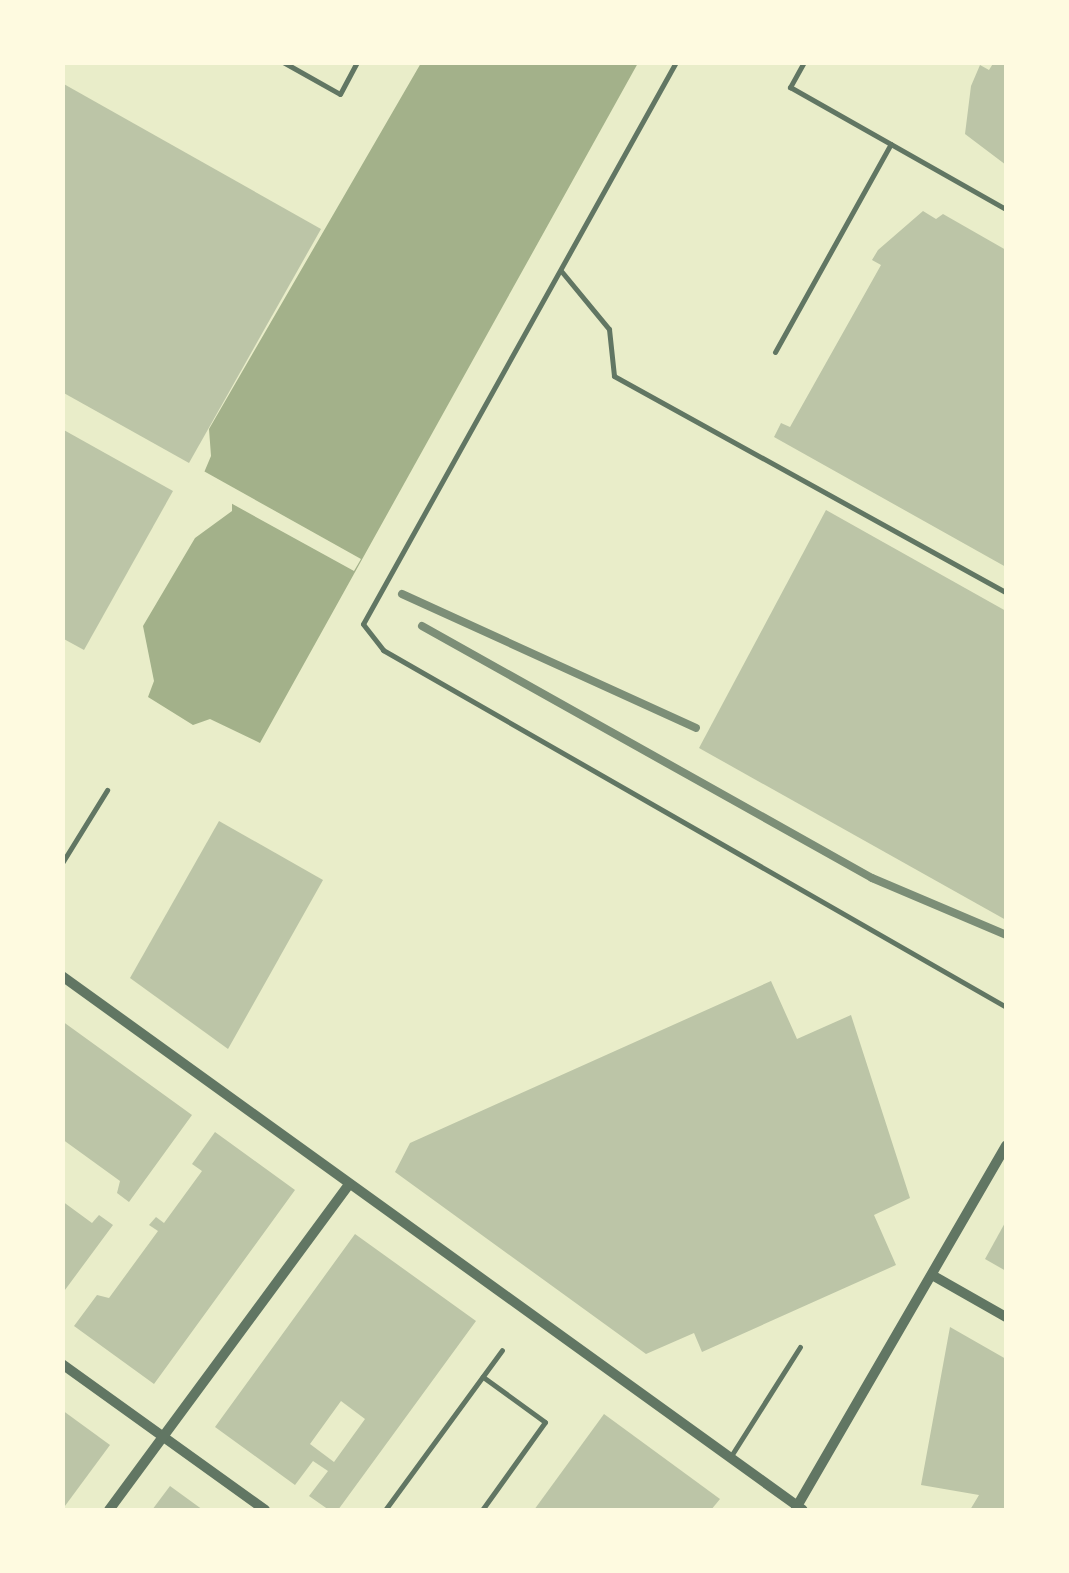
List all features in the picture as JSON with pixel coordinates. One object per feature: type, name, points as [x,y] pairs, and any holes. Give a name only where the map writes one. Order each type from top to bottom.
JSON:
[{"type":"street","points":[[62,976],[799,1509],[1006,1146]]},
{"type":"street","points":[[109,1510],[349,1184]]},
{"type":"street","points":[[932,1276],[1006,1317]]},
{"type":"street","points":[[62,1364],[264,1510]]},
{"type":"lane","points":[[284,62],[340,94],[358,62]]},
{"type":"lane","points":[[676,62],[363,624],[383,650],[1006,1007]]},
{"type":"lane","points":[[804,62],[790,88],[1006,209]]},
{"type":"lane","points":[[776,352],[891,144]]},
{"type":"lane","points":[[562,272],[609,329],[614,376],[1006,592]]},
{"type":"lane","points":[[62,863],[107,790]]},
{"type":"lane","points":[[729,1459],[800,1346]]},
{"type":"lane","points":[[385,1510],[502,1350]]},
{"type":"lane","points":[[482,1510],[544,1422],[483,1377]]},
{"type":"shaded area","points":[[421,63],[638,63],[260,743],[210,719],[193,725],[148,697],[154,681],[143,626],[195,538],[232,511],[232,490],[203,475],[211,456],[209,429]]},
{"type":"pier","points":[[200,469],[361,559],[354,571],[227,501],[227,493],[199,478]]},
{"type":"building","points":[[994,62],[1006,62],[1006,165],[965,134],[971,86],[980,65],[989,70]]},
{"type":"building","points":[[62,83],[321,229],[189,463],[62,392]]},
{"type":"building","points":[[923,211],[936,219],[943,214],[1006,250],[1006,567],[774,437],[781,423],[790,427],[881,265],[872,260],[878,250]]},
{"type":"building","points":[[62,429],[173,491],[84,650],[62,638]]},
{"type":"building","points":[[826,510],[1006,611],[1006,920],[699,748]]},
{"type":"building","points":[[219,821],[323,880],[228,1049],[130,978]]},
{"type":"building","points":[[771,981],[797,1039],[851,1015],[910,1198],[874,1215],[896,1265],[702,1352],[694,1333],[646,1354],[395,1172],[410,1143]]},
{"type":"building","points":[[62,1021],[192,1115],[129,1202],[117,1193],[120,1181],[62,1139]]},
{"type":"building","points":[[215,1132],[295,1190],[154,1384],[74,1326],[97,1295],[109,1298],[158,1231],[149,1225],[156,1217],[164,1223],[202,1171],[192,1164]]},
{"type":"building","points":[[62,1201],[92,1223],[99,1215],[113,1225],[62,1294]]},
{"type":"building","points":[[1006,1221],[1006,1271],[985,1259]]},
{"type":"building","points":[[355,1234],[476,1321],[338,1510],[329,1510],[309,1496],[328,1471],[313,1461],[295,1485],[215,1427]],"holes":[[[341,1401],[365,1419],[334,1462],[310,1444]]]},
{"type":"building","points":[[950,1327],[1006,1359],[1006,1510],[970,1510],[979,1495],[921,1485]]},
{"type":"building","points":[[62,1410],[110,1445],[62,1510]]},
{"type":"building","points":[[604,1414],[720,1499],[711,1510],[534,1510]]},
{"type":"building","points":[[170,1486],[203,1510],[152,1510]]},
{"type":"railway","points":[[402,594],[696,728]]},
{"type":"railway","points":[[422,626],[872,878],[1006,935]]}]
